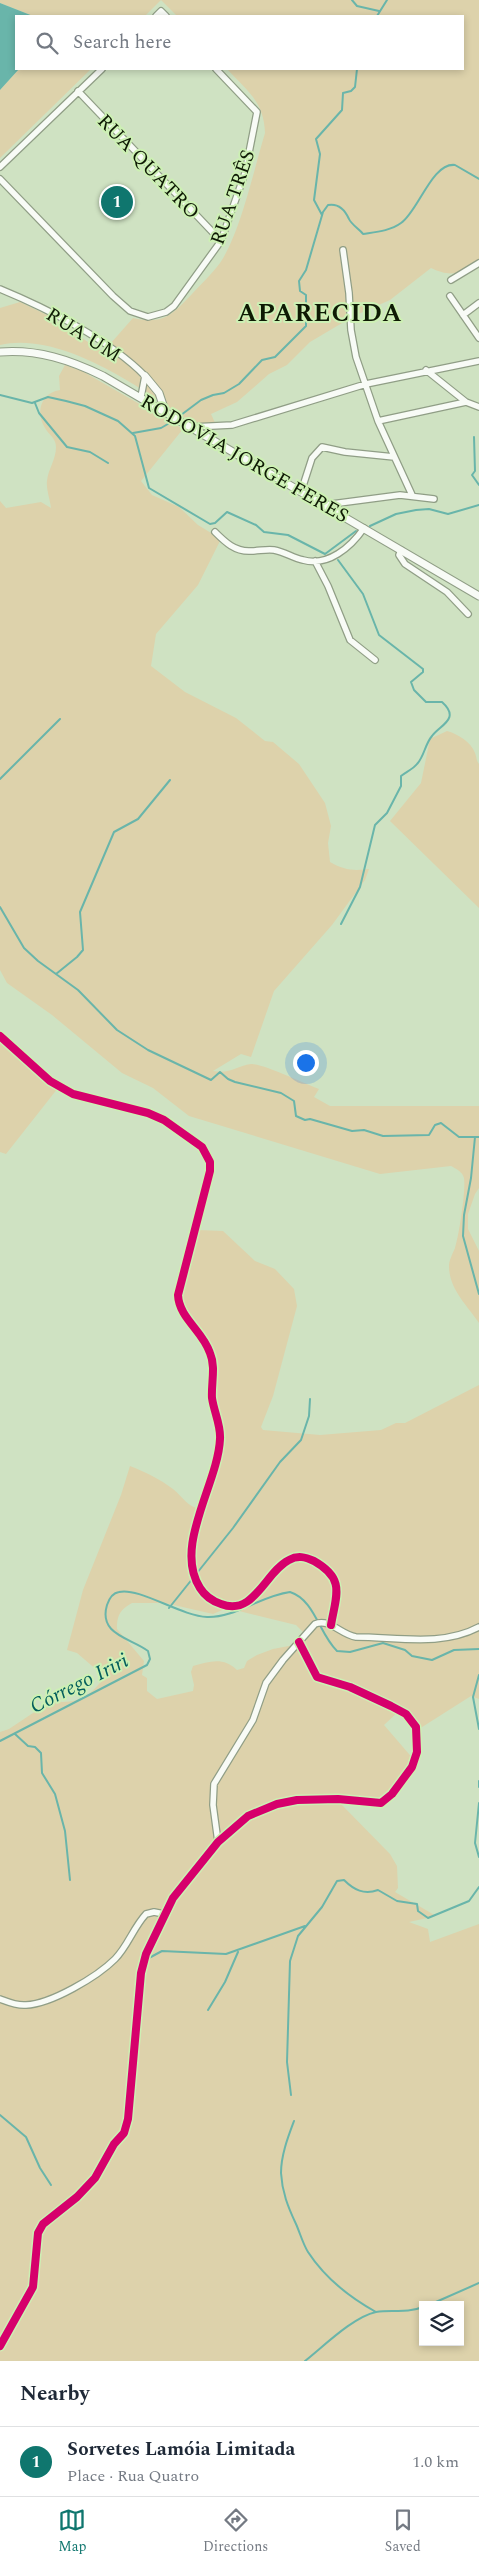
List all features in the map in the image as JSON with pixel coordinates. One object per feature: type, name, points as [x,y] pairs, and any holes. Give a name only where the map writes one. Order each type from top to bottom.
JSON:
[{"type":"main road","name":"RODOVIA JORGE FERES","points":[[0,352],[37,353],[70,361],[141,397],[479,596]]},
{"type":"main road","points":[[145,376],[159,393],[165,411]]},
{"type":"street","points":[[0,166],[101,70]]},
{"type":"street","name":"RUA TRÊS","points":[[0,179],[113,296],[130,311],[140,315],[157,316],[174,306],[221,240],[245,173],[257,112],[217,70]]},
{"type":"street","name":"RUA QUATRO","points":[[78,91],[221,240]]},
{"type":"street","points":[[343,250],[349,293],[352,343],[378,421],[412,495]]},
{"type":"street","points":[[451,280],[479,263]]},
{"type":"street","name":"RUA UM","points":[[0,289],[43,308],[78,329],[109,348],[145,376]]},
{"type":"street","points":[[450,296],[479,338]]},
{"type":"street","points":[[463,315],[479,303]]},
{"type":"street","points":[[192,427],[220,427],[250,420],[366,384],[426,370],[479,361]]},
{"type":"street","points":[[426,370],[466,402],[479,408]]},
{"type":"street","points":[[141,397],[145,376]]},
{"type":"street","points":[[378,421],[466,402]]},
{"type":"street","points":[[301,492],[312,458],[322,447],[345,452],[394,457]]},
{"type":"street","points":[[324,505],[412,495],[434,499]]},
{"type":"street","points":[[215,532],[231,547],[240,550],[272,550],[303,560],[314,561],[324,560],[342,552],[354,542],[364,528]]},
{"type":"street","points":[[401,550],[399,555],[405,564],[447,592],[468,614]]},
{"type":"street","points":[[314,561],[328,586],[350,640],[375,660]]},
{"type":"street","points":[[0,1036],[50,1081],[73,1094],[148,1113],[164,1120],[202,1147],[207,1154],[210,1171],[178,1295],[181,1309],[201,1334],[210,1353],[212,1398],[220,1431],[219,1448],[196,1529],[192,1572],[202,1591],[209,1598],[226,1606],[234,1606],[244,1603],[254,1596],[282,1564],[290,1559],[305,1557],[327,1569],[336,1580],[338,1587],[328,1624]]},
{"type":"street","points":[[218,1842],[213,1805],[214,1784],[253,1720],[266,1683],[316,1623],[328,1624],[349,1636],[356,1637],[435,1639],[461,1635],[479,1627]]},
{"type":"street","points":[[0,2346],[33,2287],[36,2244],[40,2229],[54,2214],[77,2197],[95,2178],[114,2144],[124,2133],[128,2119],[142,1973],[146,1954],[164,1914],[182,1884],[218,1842],[248,1816],[277,1804],[320,1798],[381,1803],[392,1794],[414,1762],[418,1734],[416,1727],[406,1714],[356,1690],[321,1680],[312,1670],[299,1642]]},
{"type":"street","points":[[0,1999],[24,2006],[32,2005],[71,1989],[115,1959],[146,1914],[154,1912],[164,1914]]},
{"type":"shaded area","points":[[0,0],[161,0],[146,15],[30,15],[0,3]]},
{"type":"shaded area","points":[[161,0],[479,0],[479,262],[456,273],[445,273],[431,268],[390,300],[354,316],[310,342],[287,365],[269,374],[237,402],[211,414],[217,427],[203,427],[203,430],[133,384],[80,356],[52,347],[26,343],[0,345],[0,308],[20,302],[49,316],[103,352],[133,318],[143,320],[160,319],[172,313],[214,271],[227,251],[240,219],[265,133],[264,122],[258,104],[248,90],[228,70],[464,70],[464,15],[176,15]]},
{"type":"shaded area","points":[[18,70],[90,70],[0,158],[0,90]]},
{"type":"shaded area","points":[[65,365],[82,371],[183,429],[141,481],[152,495],[179,507],[198,525],[221,539],[198,585],[156,634],[151,666],[185,692],[236,718],[265,741],[273,742],[299,764],[325,803],[331,826],[328,843],[330,862],[349,869],[369,869],[365,880],[332,925],[274,991],[251,1057],[241,1054],[213,1071],[229,1071],[251,1064],[264,1067],[319,1089],[314,1097],[330,1106],[479,1106],[479,1188],[468,1214],[468,1229],[479,1251],[479,1323],[455,1289],[450,1274],[449,1264],[455,1248],[464,1193],[464,1178],[459,1170],[451,1166],[380,1174],[189,1116],[153,1088],[122,1073],[52,1015],[7,983],[0,970],[0,501],[6,508],[41,502],[51,508],[47,481],[56,452],[56,444],[42,422],[40,410],[44,399],[48,395],[60,390],[59,376]]},
{"type":"shaded area","points":[[447,731],[460,736],[467,742],[473,749],[479,764],[479,908],[390,821],[421,783],[430,739]]},
{"type":"shaded area","points":[[0,1036],[58,1088],[6,1154],[0,1152]]},
{"type":"shaded area","points":[[198,1230],[223,1231],[255,1261],[275,1269],[294,1289],[297,1306],[273,1396],[261,1427],[263,1430],[320,1435],[381,1430],[396,1423],[405,1423],[479,1385],[479,1699],[471,1696],[419,1729],[400,1710],[384,1725],[415,1761],[390,1799],[374,1804],[340,1803],[390,1854],[397,1866],[398,1888],[395,1892],[436,1916],[409,1922],[428,1929],[430,1942],[479,1924],[479,2361],[0,2361],[0,1732],[9,1729],[51,1701],[68,1702],[82,1698],[93,1690],[105,1677],[77,1653],[67,1650],[83,1590],[121,1495],[130,1466],[163,1482],[189,1504],[201,1509],[220,1459],[223,1431],[213,1405],[211,1351],[178,1301]],"holes":[[[132,1603],[165,1603],[213,1614],[227,1608],[296,1625],[305,1634],[294,1645],[273,1649],[257,1655],[247,1661],[244,1668],[237,1670],[227,1663],[216,1661],[193,1666],[191,1672],[194,1685],[193,1691],[157,1699],[147,1691],[147,1678],[142,1675],[144,1661],[117,1629],[120,1613]]]},
{"type":"water","points":[[0,3],[30,15],[15,15],[15,70],[18,70],[0,90]]},
{"type":"waterway","points":[[352,0],[357,6],[379,11]]},
{"type":"waterway","points":[[378,15],[387,0]]},
{"type":"waterway","points":[[322,215],[314,200],[320,154],[316,139],[342,110],[343,93],[351,91],[355,87],[357,70]]},
{"type":"waterway","points":[[181,415],[201,400],[224,393],[239,384],[262,360],[275,357],[306,326],[306,295],[300,291],[299,281],[306,270],[323,212],[328,205],[335,205],[341,208],[363,234],[378,232],[401,223],[413,209],[432,179],[447,166],[455,165],[479,179]]},
{"type":"waterway","points":[[0,395],[32,403],[48,397],[85,406],[118,421],[135,436],[149,488],[210,524],[215,523],[227,512],[256,525],[264,532],[288,535],[325,554],[356,531]]},
{"type":"waterway","points":[[35,403],[39,413],[67,447],[90,452],[108,463]]},
{"type":"waterway","points":[[133,433],[161,428],[173,421]]},
{"type":"waterway","points":[[474,437],[475,471],[472,475],[479,485]]},
{"type":"waterway","points":[[370,526],[396,514],[416,510],[429,509],[448,514],[479,505]]},
{"type":"waterway","points":[[338,560],[363,594],[379,635],[423,669],[423,672],[411,682],[414,690],[426,702],[442,702],[450,713],[447,721],[430,739],[419,761],[401,776],[401,786],[387,813],[375,825],[360,887],[341,924]]},
{"type":"waterway","points":[[0,779],[60,719]]},
{"type":"waterway","points":[[56,974],[83,950],[80,912],[114,832],[138,819],[170,780]]},
{"type":"waterway","points":[[0,907],[24,948],[38,961],[78,990],[117,1030],[148,1050],[211,1080],[220,1072],[235,1082],[281,1093],[294,1101],[296,1116],[305,1120],[310,1119],[352,1131],[364,1130],[383,1136],[429,1135],[435,1125],[441,1123],[459,1137],[479,1137]]},
{"type":"waterway","points":[[475,1137],[471,1178],[464,1215],[463,1236],[479,1294]]},
{"type":"waterway","points":[[169,1608],[233,1528],[280,1462],[301,1440],[309,1416],[310,1399]]},
{"type":"waterway","name":"Córrego Iriri","points":[[0,1741],[147,1665],[150,1659],[148,1651],[118,1634],[107,1623],[105,1615],[108,1603],[113,1595],[119,1592],[149,1597],[185,1612],[207,1617],[238,1611],[268,1598],[290,1592],[305,1602],[337,1651],[350,1652],[383,1643],[405,1650],[412,1656],[432,1660],[454,1650],[479,1649]]},
{"type":"waterway","points":[[479,1675],[473,1697],[479,1729]]},
{"type":"waterway","points":[[15,1734],[28,1746],[35,1747],[41,1753],[42,1773],[55,1794],[65,1831],[70,1880]]},
{"type":"waterway","points":[[479,1781],[479,1787]]},
{"type":"waterway","points":[[479,1803],[475,1843],[479,1857]]},
{"type":"waterway","points":[[291,2095],[287,2062],[290,1961],[298,1936],[322,1907],[337,1881],[344,1880],[359,1891],[378,1890],[397,1901],[417,1904],[418,1911],[428,1918],[469,1901],[479,1887]]},
{"type":"waterway","points":[[149,1958],[162,1951],[226,1954],[305,1926]]},
{"type":"waterway","points":[[208,2010],[225,1982],[238,1952]]},
{"type":"waterway","points":[[0,2115],[26,2137],[40,2168],[51,2185]]},
{"type":"waterway","points":[[294,2121],[287,2140],[281,2173],[286,2199],[303,2242],[308,2252],[330,2278],[356,2300],[376,2312]]},
{"type":"waterway","points":[[438,2301],[479,2283]]},
{"type":"waterway","points":[[305,2361],[348,2326],[367,2315],[382,2311],[419,2308]]},
{"type":"cycle path","points":[[0,1036],[50,1081],[73,1094],[148,1113],[164,1120],[202,1147],[210,1162],[210,1171],[178,1295],[182,1311],[207,1345],[212,1358],[212,1398],[220,1439],[217,1457],[194,1534],[191,1553],[193,1571],[200,1588],[206,1596],[218,1603],[232,1606],[242,1604],[251,1599],[273,1574],[292,1558],[298,1557],[314,1561],[331,1574],[335,1581],[336,1596],[331,1625]]},
{"type":"cycle path","points":[[0,2346],[33,2287],[38,2233],[43,2224],[77,2197],[95,2178],[114,2144],[124,2133],[128,2119],[141,1973],[146,1954],[173,1898],[218,1842],[248,1816],[277,1804],[297,1800],[338,1799],[381,1803],[392,1794],[412,1767],[417,1752],[416,1727],[406,1714],[350,1687],[317,1677],[299,1642]]},
{"type":"place","name":"Sorvetes Lamóia Limitada","points":[[117,202]]},
{"type":"district","name":"APARECIDA","points":[[320,312]]}]
